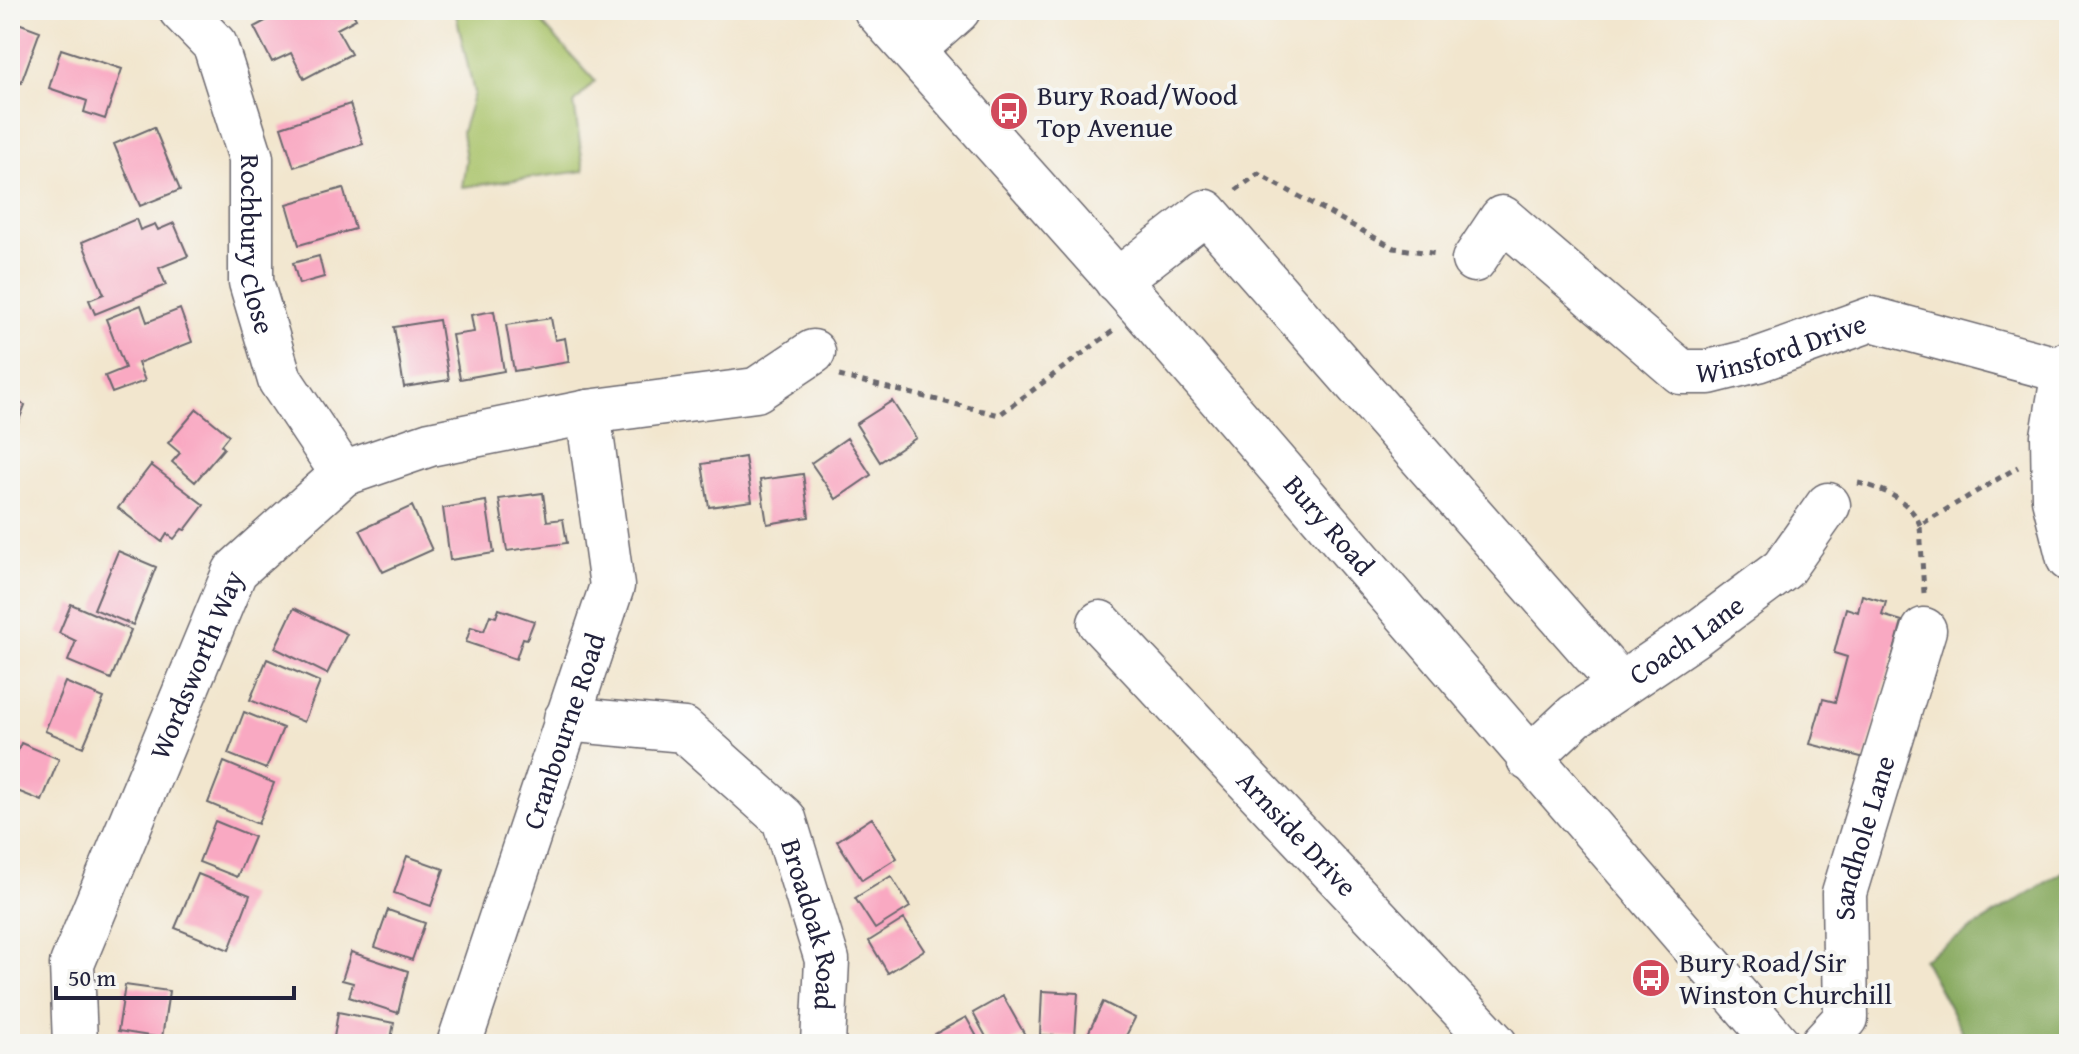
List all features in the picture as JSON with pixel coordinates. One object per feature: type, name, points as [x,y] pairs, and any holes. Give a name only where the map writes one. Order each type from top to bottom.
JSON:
[{"type":"street","name":"Rochbury Close","points":[[181,10],[215,45],[251,158],[251,282],[280,380],[343,474]]},
{"type":"street","name":"Bury Road","points":[[876,10],[1130,295],[1778,1044]]},
{"type":"street","points":[[913,50],[958,10]]},
{"type":"street","points":[[1130,295],[1206,212],[1621,685]]},
{"type":"street","name":"Winsford Drive","points":[[1474,260],[1502,218],[1681,372],[1709,372],[1757,360],[1872,319],[2067,367]]},
{"type":"street","name":"Wordsworth Way","points":[[75,1044],[72,964],[235,571],[343,474],[430,444],[588,412],[756,390],[803,358]]},
{"type":"street","points":[[2067,367],[2053,436],[2053,452],[2054,499],[2069,559]]},
{"type":"street","name":"Cranbourne Road","points":[[459,1044],[612,586],[588,412]]},
{"type":"street","name":"Coach Lane","points":[[1529,759],[1575,716],[1696,634],[1783,569],[1828,505]]},
{"type":"street","name":"Arnside Drive","points":[[1100,623],[1495,1044]]},
{"type":"street","name":"Sandhole Lane","points":[[1822,1044],[1846,1018],[1844,893],[1924,630]]},
{"type":"street","name":"Broadoak Road","points":[[566,719],[684,730],[784,819],[827,960],[823,1044]]},
{"type":"path","points":[[1206,212],[1258,174],[1394,248],[1474,260]]},
{"type":"path","points":[[803,358],[999,415],[1130,295]]},
{"type":"path","points":[[1920,525],[2037,455],[2053,452]]},
{"type":"path","points":[[1828,505],[1835,478],[1879,487],[1915,511],[1920,525],[1924,573],[1924,630]]},
{"type":"green space","points":[[455,10],[530,10],[595,81],[574,103],[584,171],[462,187],[466,160],[462,132],[474,93]]},
{"type":"green space","points":[[2069,868],[2069,1044],[1969,1044],[1923,959]]},
{"type":"building","points":[[286,10],[351,10],[356,19],[337,29],[351,54],[304,79],[291,53],[272,62],[254,27]]},
{"type":"building","points":[[10,20],[40,31],[21,83],[15,81],[11,94]]},
{"type":"building","points":[[61,49],[122,69],[105,119],[84,112],[87,101],[49,88]]},
{"type":"building","points":[[350,104],[363,144],[294,167],[281,127]]},
{"type":"building","points":[[154,127],[180,190],[140,206],[114,144]]},
{"type":"building","points":[[343,188],[355,229],[299,245],[287,204]]},
{"type":"building","points":[[136,219],[140,230],[155,224],[158,230],[174,223],[188,256],[159,268],[166,285],[95,314],[89,300],[104,294],[82,242]]},
{"type":"building","points":[[319,256],[324,277],[299,284],[293,263]]},
{"type":"building","points":[[141,305],[147,322],[180,309],[192,342],[138,363],[145,381],[112,393],[105,376],[125,368],[106,319]]},
{"type":"building","points":[[494,311],[504,371],[460,379],[452,335],[474,332],[471,315]]},
{"type":"building","points":[[551,318],[555,340],[565,338],[569,362],[514,371],[506,325]]},
{"type":"building","points":[[439,320],[449,380],[404,387],[394,327]]},
{"type":"building","points":[[10,399],[25,405],[10,443]]},
{"type":"building","points":[[892,401],[916,438],[880,462],[856,424]]},
{"type":"building","points":[[197,409],[229,435],[221,445],[224,448],[195,482],[172,462],[180,453],[168,443]]},
{"type":"building","points":[[847,438],[871,475],[836,499],[811,463]]},
{"type":"building","points":[[745,457],[752,501],[709,507],[702,464]]},
{"type":"building","points":[[151,465],[204,505],[185,530],[182,529],[174,539],[167,534],[162,542],[118,508]]},
{"type":"building","points":[[803,474],[809,517],[767,524],[760,480]]},
{"type":"building","points":[[543,493],[547,521],[563,519],[567,543],[507,551],[499,499]]},
{"type":"building","points":[[486,501],[494,553],[450,560],[443,508]]},
{"type":"building","points":[[412,506],[432,550],[383,572],[360,530]]},
{"type":"building","points":[[118,551],[156,567],[133,625],[94,609]]},
{"type":"building","points":[[1862,595],[1886,602],[1882,615],[1902,621],[1865,758],[1810,744],[1823,699],[1835,702],[1847,657],[1834,653],[1846,608],[1858,612]]},
{"type":"building","points":[[71,604],[131,630],[111,679],[68,661],[76,641],[59,633]]},
{"type":"building","points":[[294,608],[347,634],[327,674],[275,648]]},
{"type":"building","points":[[499,609],[534,621],[527,639],[523,638],[516,659],[466,642],[471,627],[484,631],[490,615],[496,617]]},
{"type":"building","points":[[267,659],[320,682],[304,722],[250,700]]},
{"type":"building","points":[[65,682],[104,698],[83,747],[45,731]]},
{"type":"building","points":[[244,712],[283,728],[266,769],[228,754]]},
{"type":"building","points":[[21,743],[59,759],[42,801],[10,788],[10,769]]},
{"type":"building","points":[[224,762],[274,783],[258,824],[208,803]]},
{"type":"building","points":[[872,818],[897,858],[862,880],[837,841]]},
{"type":"building","points":[[215,821],[254,837],[237,877],[199,862]]},
{"type":"building","points":[[407,856],[444,869],[431,906],[394,893]]},
{"type":"building","points":[[198,874],[250,895],[229,950],[175,928]]},
{"type":"building","points":[[891,876],[910,907],[875,929],[855,898]]},
{"type":"building","points":[[388,910],[425,923],[412,960],[375,947]]},
{"type":"building","points":[[904,919],[924,950],[888,973],[869,941]]},
{"type":"building","points":[[351,952],[408,971],[398,1013],[349,997],[353,983],[342,980]]},
{"type":"building","points":[[125,985],[169,991],[162,1038],[118,1031]]},
{"type":"building","points":[[1042,991],[1078,993],[1075,1037],[1040,1035]]},
{"type":"building","points":[[1003,996],[1025,1035],[1008,1044],[990,1044],[973,1013]]},
{"type":"building","points":[[1103,1002],[1135,1018],[1122,1044],[1084,1042]]},
{"type":"building","points":[[338,1012],[394,1023],[390,1044],[333,1044]]},
{"type":"building","points":[[966,1017],[981,1044],[940,1044],[935,1034]]},
{"type":"place","name":"Bury Road/Wood Top Avenue","points":[[1009,111]]},
{"type":"place","name":"Bury Road/Sir Winston Churchill","points":[[1651,978]]}]
